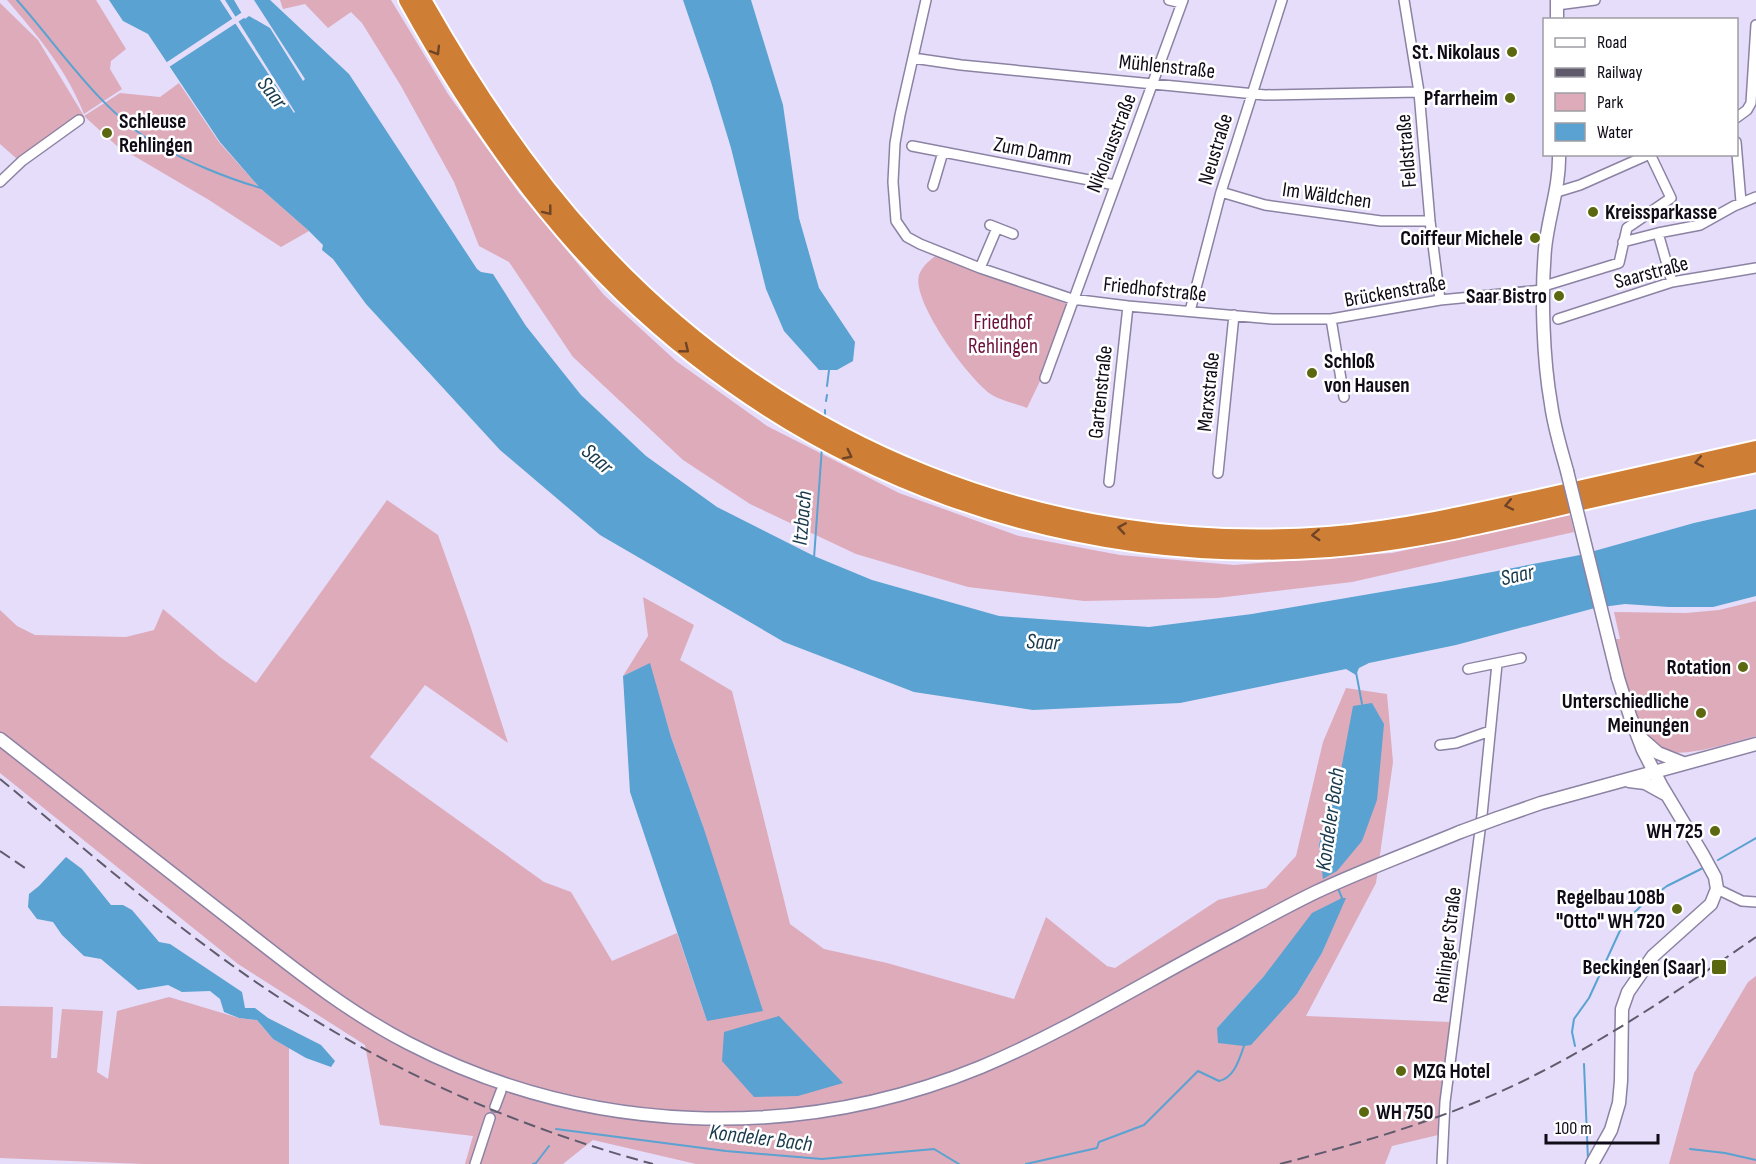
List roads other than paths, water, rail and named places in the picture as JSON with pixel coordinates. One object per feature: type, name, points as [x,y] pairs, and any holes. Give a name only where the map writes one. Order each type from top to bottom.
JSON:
[{"type":"highway","points":[[407,0],[460,89],[525,182],[582,251],[658,326],[733,386],[819,440],[894,477],[983,510],[1082,535],[1169,548],[1240,552],[1330,549],[1452,531],[1756,464]]},
{"type":"highway","points":[[423,0],[472,81],[536,174],[592,242],[667,316],[741,375],[826,428],[899,464],[987,496],[1085,522],[1170,534],[1240,538],[1329,535],[1450,517],[1756,449]]},
{"type":"main road","points":[[1557,2],[1557,18]]},
{"type":"main road","points":[[1559,156],[1557,192],[1548,226],[1544,288],[1551,320],[1551,405],[1618,678],[1636,733],[1666,794],[1715,877],[1717,889],[1711,904],[1653,956],[1628,992],[1622,1009],[1619,1103],[1611,1130],[1592,1164]]},
{"type":"main road","points":[[1636,733],[1658,753],[1689,762]]},
{"type":"main road","points":[[0,739],[315,985],[407,1042],[460,1067],[504,1084],[566,1102],[636,1114],[709,1119],[785,1116],[859,1105],[914,1091],[983,1066],[1029,1045],[1315,893],[1353,876],[1460,832],[1541,803],[1756,744]]},
{"type":"main road","points":[[1622,781],[1645,783],[1666,794]]},
{"type":"street","name":"Friedhofstraße","points":[[927,0],[894,153],[893,182],[896,221],[907,237],[980,268],[1072,299],[1307,321],[1331,320]]},
{"type":"street","points":[[1169,0],[1182,1]]},
{"type":"street","name":"Neustraße","points":[[1190,311],[1221,192],[1282,0]]},
{"type":"street","name":"Feldstraße","points":[[1404,0],[1419,92],[1430,221],[1440,300]]},
{"type":"street","points":[[1557,2],[1595,0]]},
{"type":"street","name":"Nikolausstraße","points":[[1045,378],[1182,1]]},
{"type":"street","points":[[1738,117],[1751,106],[1756,25]]},
{"type":"street","name":"Mühlenstraße","points":[[913,58],[1251,93],[1282,95],[1419,92]]},
{"type":"street","points":[[2,180],[22,161],[80,120]]},
{"type":"street","name":"Zum Damm","points":[[912,146],[1115,185]]},
{"type":"street","points":[[933,186],[943,152]]},
{"type":"street","points":[[1557,192],[1580,185],[1645,156]]},
{"type":"street","points":[[1651,156],[1671,198],[1630,224],[1624,234],[1623,242],[1700,225],[1741,202],[1756,197]]},
{"type":"street","points":[[1738,156],[1741,202]]},
{"type":"street","name":"Im Wäldchen","points":[[1221,192],[1265,205],[1382,221],[1430,221]]},
{"type":"street","points":[[980,268],[993,227],[1013,234]]},
{"type":"street","points":[[1658,233],[1672,282]]},
{"type":"street","name":"Brückenstraße","points":[[1344,397],[1331,320],[1440,300],[1544,288],[1619,263],[1623,242]]},
{"type":"street","name":"Saarstraße","points":[[1551,320],[1672,282],[1756,268]]},
{"type":"street","name":"Gartenstraße","points":[[1109,482],[1128,306]]},
{"type":"street","name":"Marxstraße","points":[[1218,473],[1234,315]]},
{"type":"street","points":[[1468,669],[1521,658]]},
{"type":"street","name":"Rehlinger Straße","points":[[1442,1164],[1445,1102],[1480,833],[1497,664]]},
{"type":"street","points":[[1440,745],[1456,743],[1490,730]]},
{"type":"street","points":[[1717,889],[1742,901],[1756,902]]},
{"type":"street","points":[[495,1107],[501,1091]]},
{"type":"street","points":[[475,1164],[490,1118]]},
{"type":"water","name":"Saar","points":[[109,0],[220,0],[294,113],[225,0],[234,0],[245,19],[249,16],[270,28],[303,81],[305,79],[254,0],[270,0],[349,74],[477,269],[493,274],[526,326],[581,395],[646,456],[717,507],[814,556],[872,580],[999,616],[1149,627],[1252,614],[1580,555],[1694,523],[1756,509],[1756,596],[1713,607],[1625,604],[1595,608],[1456,645],[1369,663],[1359,668],[1356,675],[1346,669],[1180,703],[1033,710],[914,692],[784,642],[600,535],[500,450],[366,304],[333,259],[322,250],[323,245],[260,188],[220,142],[148,34],[123,21]]},
{"type":"water","points":[[683,0],[751,0],[783,105],[799,218],[819,288],[855,342],[853,361],[837,370],[819,370],[784,331],[766,289],[731,148]]},
{"type":"water","points":[[650,663],[671,737],[703,826],[763,1011],[707,1021],[630,792],[623,676]]},
{"type":"water","points":[[1372,703],[1384,724],[1377,800],[1362,841],[1337,871],[1323,879],[1319,844],[1338,786],[1353,706]]},
{"type":"water","points":[[66,857],[82,869],[111,905],[123,905],[132,910],[159,942],[170,944],[242,992],[245,1008],[255,1008],[268,1018],[321,1045],[335,1061],[331,1067],[306,1058],[273,1039],[257,1020],[239,1018],[224,1012],[220,999],[210,991],[182,992],[168,985],[138,990],[101,959],[84,956],[62,935],[53,922],[37,919],[28,907],[29,894]]},
{"type":"water","points":[[1346,898],[1322,953],[1297,994],[1251,1045],[1218,1043],[1217,1028],[1264,976],[1312,913]]},
{"type":"water","points":[[779,1016],[843,1083],[798,1096],[754,1097],[722,1061],[724,1032]]},
{"type":"waterway","points":[[17,0],[99,97],[136,131],[194,163],[261,188]]},
{"type":"waterway","name":"Itzbach","points":[[827,386],[829,370]]},
{"type":"waterway","name":"Itzbach","points":[[826,401],[827,395]]},
{"type":"waterway","name":"Itzbach","points":[[825,410],[825,418]]},
{"type":"waterway","name":"Itzbach","points":[[814,558],[822,447]]},
{"type":"waterway","name":"Kondeler Bach","points":[[1356,672],[1362,704]]},
{"type":"waterway","points":[[1718,860],[1756,838]]},
{"type":"waterway","points":[[1575,1046],[1572,1032],[1574,1019],[1589,998],[1623,924],[1645,902],[1667,886],[1703,868]]},
{"type":"waterway","name":"Kondeler Bach","points":[[1337,886],[1341,901]]},
{"type":"waterway","name":"Kondeler Bach","points":[[1026,1164],[1097,1148],[1099,1142],[1144,1125],[1198,1071],[1219,1081],[1229,1076],[1244,1046]]},
{"type":"waterway","points":[[1584,1064],[1588,1160]]},
{"type":"waterway","name":"Kondeler Bach","points":[[556,1129],[726,1151],[822,1159],[934,1149],[959,1164]]},
{"type":"waterway","name":"Kondeler Bach","points":[[533,1164],[549,1146]]},
{"type":"waterway","points":[[1690,1149],[1725,1153],[1756,1160]]},
{"type":"railway","points":[[0,779],[108,869],[220,957],[258,984],[339,1034],[381,1058],[469,1100],[560,1135],[653,1164]]},
{"type":"railway","points":[[0,851],[25,868]]},
{"type":"railway","points":[[1280,1164],[1411,1126],[1506,1089],[1566,1059],[1621,1026],[1676,992],[1756,937]]},
{"type":"place","name":"St. Nikolaus","points":[[1512,52]]},
{"type":"place","name":"Pfarrheim","points":[[1510,98]]},
{"type":"place","name":"Schleuse Rehlingen","points":[[107,133]]},
{"type":"place","name":"Kreissparkasse","points":[[1593,212]]},
{"type":"place","name":"Coiffeur Michele","points":[[1535,238]]},
{"type":"place","name":"Saar Bistro","points":[[1559,296]]},
{"type":"place","name":"Schloß von Hausen","points":[[1312,373]]},
{"type":"place","name":"Rotation","points":[[1743,667]]},
{"type":"place","name":"Unterschiedliche Meinungen","points":[[1701,713]]},
{"type":"place","name":"WH 725","points":[[1715,831]]},
{"type":"place","name":"Regelbau 108b \"Otto\" WH 720","points":[[1677,909]]},
{"type":"place","name":"Beckingen (Saar)","points":[[1719,967]]},
{"type":"place","name":"MZG Hotel","points":[[1401,1071]]},
{"type":"place","name":"WH 750","points":[[1364,1112]]},
{"type":"park label","name":"Friedhof Rehlingen","points":[[1003,334]]}]
